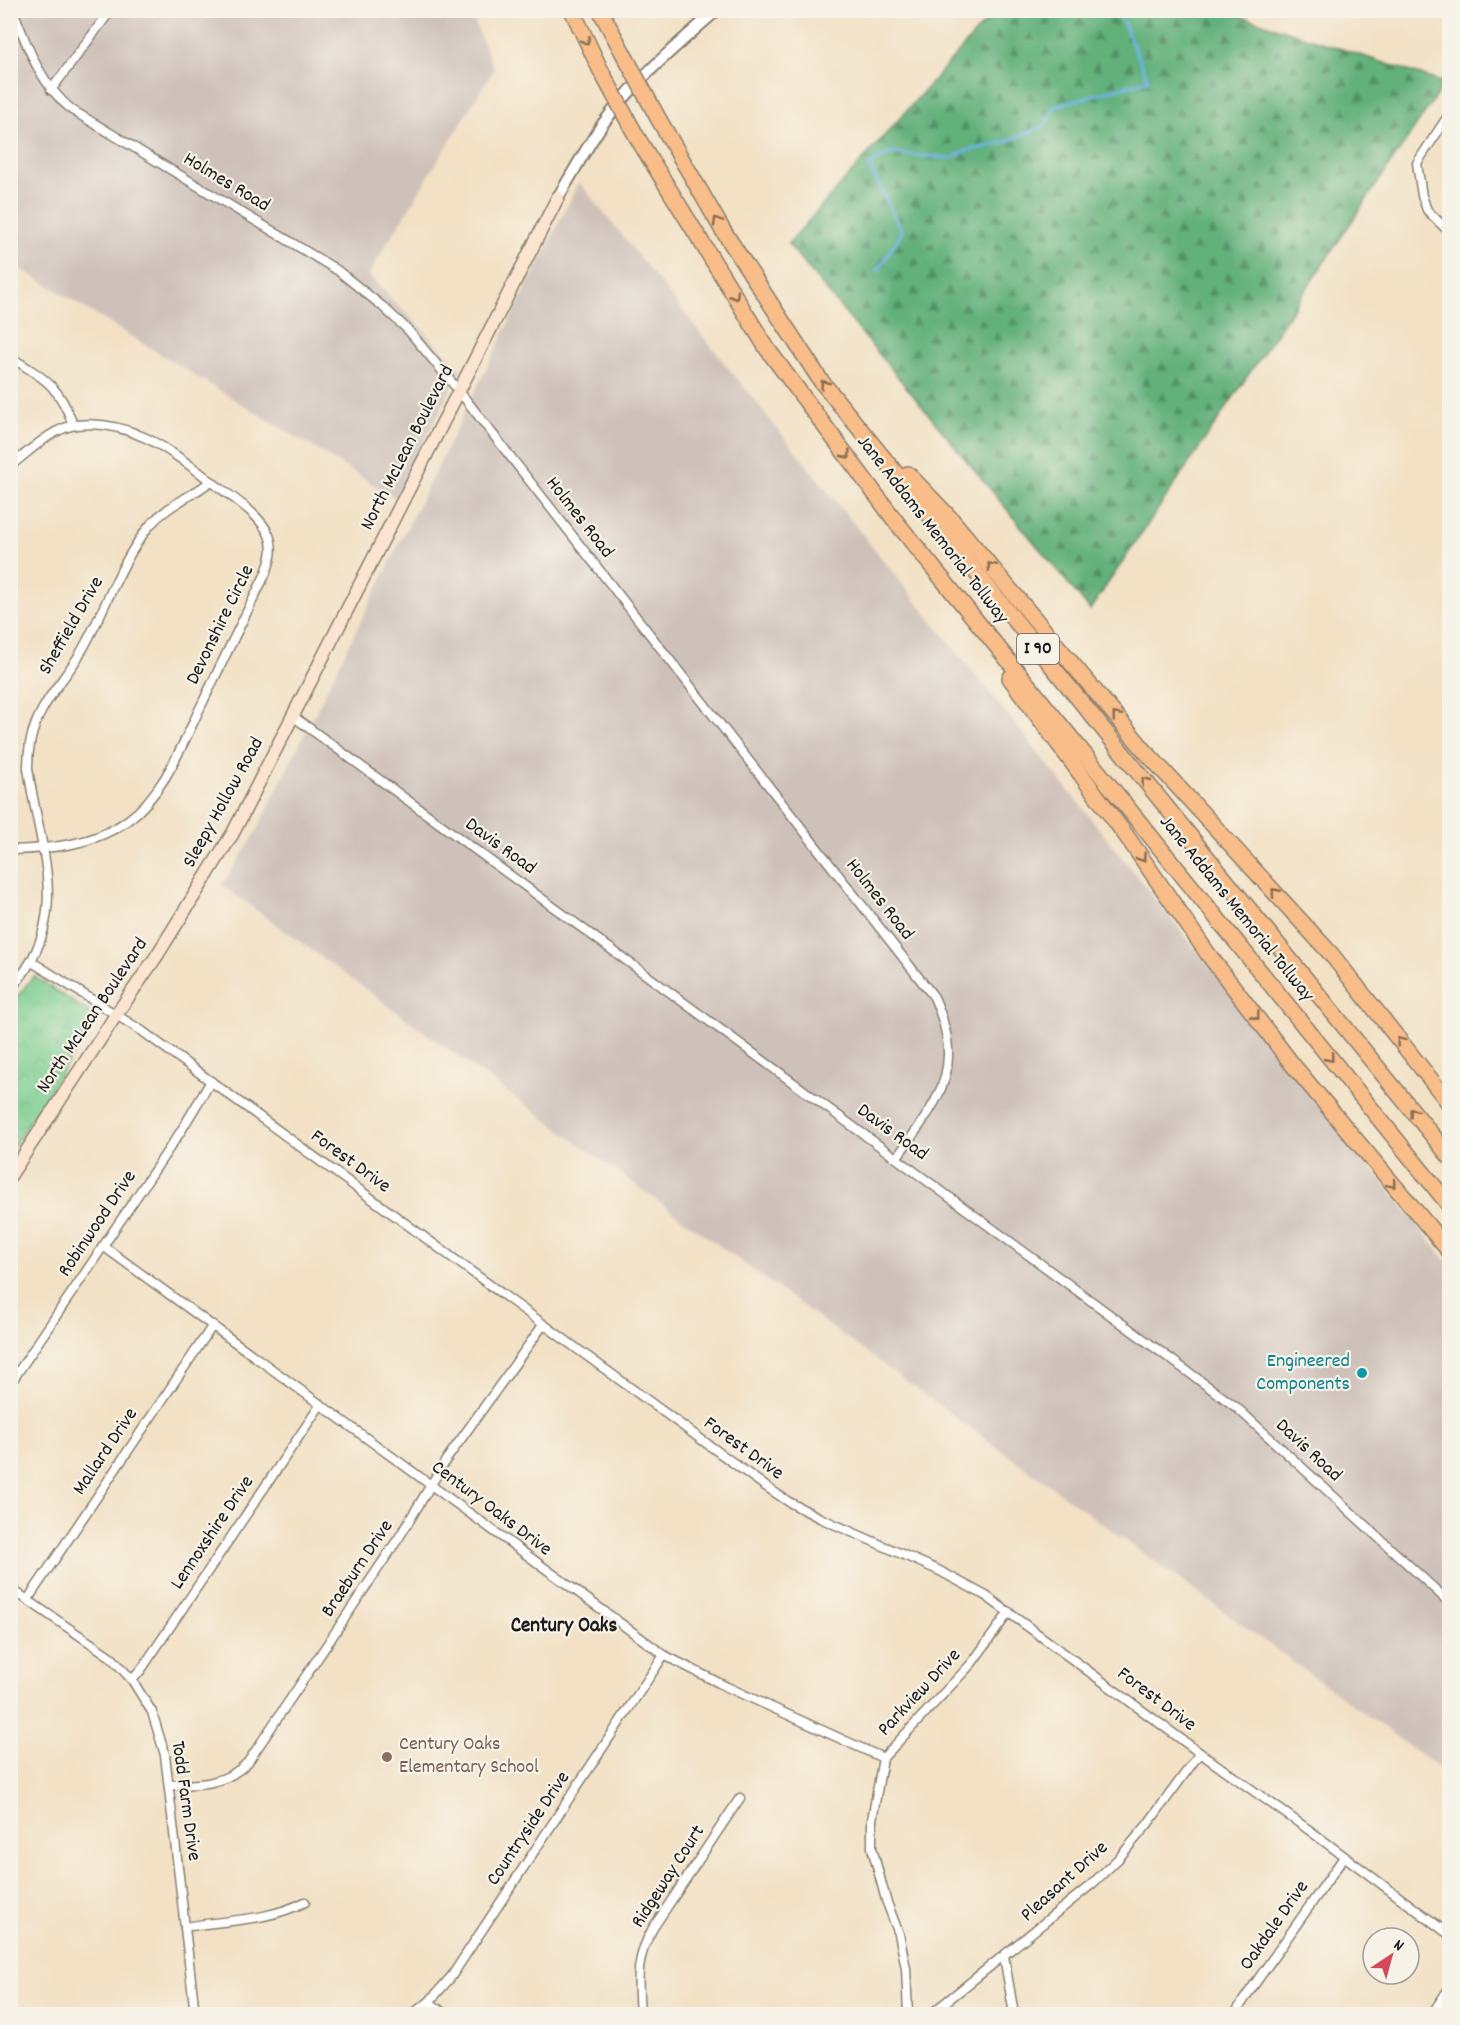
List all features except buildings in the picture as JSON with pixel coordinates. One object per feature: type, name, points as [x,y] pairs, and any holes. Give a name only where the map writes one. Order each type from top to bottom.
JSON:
[{"type":"highway","name":"Jane Addams Memorial Tollway","points":[[572,10],[638,139],[768,350],[897,523],[1449,1206]]},
{"type":"highway","name":"Jane Addams Memorial Tollway","points":[[600,10],[658,118],[722,229],[821,381],[1449,1157]]},
{"type":"highway","points":[[843,408],[951,519],[1146,752],[1330,954],[1449,1104]]},
{"type":"highway","points":[[897,523],[1130,841],[1208,954],[1292,1064],[1449,1252]]},
{"type":"main road","name":"North McLean Boulevard","points":[[294,717],[558,197]]},
{"type":"main road","name":"Sleepy Hollow Road","points":[[188,908],[233,833],[294,717]]},
{"type":"main road","name":"North McLean Boulevard","points":[[10,1176],[188,908]]},
{"type":"street","name":"Holmes Road","points":[[13,10],[35,64],[51,90],[63,103],[337,270],[408,330],[459,391],[934,997],[946,1032],[948,1065],[944,1083],[934,1105],[897,1157]]},
{"type":"street","points":[[51,90],[111,10]]},
{"type":"street","points":[[558,197],[602,125],[630,91],[717,10]]},
{"type":"street","points":[[1444,227],[1427,210],[1422,196],[1417,163],[1449,112]]},
{"type":"street","points":[[10,357],[50,383],[60,394],[73,426]]},
{"type":"street","name":"Devonshire Circle","points":[[10,466],[57,432],[73,426],[106,426],[142,436],[172,452],[260,521],[269,536],[271,557],[265,575],[171,766],[150,800],[127,821],[102,835],[79,842],[43,848],[10,850]]},
{"type":"street","name":"Sheffield Drive","points":[[10,990],[32,962],[48,911],[48,884],[43,848],[28,768],[31,742],[42,710],[78,657],[144,533],[166,510],[211,481]]},
{"type":"street","name":"Davis Road","points":[[294,717],[1236,1407],[1449,1603]]},
{"type":"street","name":"Forest Drive","points":[[32,962],[142,1031],[789,1502],[844,1530],[955,1578],[1009,1612],[1449,1935]]},
{"type":"street","name":"Robinwood Drive","points":[[10,1384],[181,1131],[211,1081]]},
{"type":"street","name":"Century Oaks Drive","points":[[103,1246],[664,1655],[727,1687],[883,1758]]},
{"type":"street","name":"Mallard Drive","points":[[28,1599],[213,1324]]},
{"type":"street","name":"Braeburn Drive","points":[[169,1785],[216,1782],[241,1770],[248,1762],[400,1536],[446,1460],[543,1325]]},
{"type":"street","name":"Lennoxshire Drive","points":[[132,1680],[321,1404]]},
{"type":"street","name":"Todd Farm Drive","points":[[10,1588],[111,1657],[132,1680],[152,1712],[165,1755],[195,2014]]},
{"type":"street","name":"Parkview Drive","points":[[908,2014],[906,1968],[899,1934],[886,1900],[872,1848],[872,1820],[883,1758],[972,1663],[1009,1612]]},
{"type":"street","name":"Countryside Drive","points":[[412,2014],[429,2002],[451,1977],[664,1655]]},
{"type":"street","name":"Pleasant Drive","points":[[931,2014],[1092,1884],[1119,1858],[1147,1825],[1200,1753]]},
{"type":"street","name":"Ridgeway Court","points":[[640,2014],[638,1972],[645,1943],[740,1798]]},
{"type":"street","name":"Oakdale Drive","points":[[1235,2014],[1344,1857]]},
{"type":"street","points":[[185,1927],[262,1917],[287,1911],[305,1902]]},
{"type":"street","points":[[1004,1956],[1014,2014]]},
{"type":"street","points":[[1432,2014],[1449,1988]]},
{"type":"street","points":[[429,2002],[445,2014]]},
{"type":"shaded area","points":[[10,11],[470,11],[494,69],[368,275],[461,369],[396,498],[11,263]]},
{"type":"shaded area","points":[[579,182],[1449,1264],[1449,1775],[222,885],[254,836]]},
{"type":"green space","points":[[995,11],[1226,11],[1445,83],[1090,610],[788,244]]},
{"type":"green space","points":[[34,976],[97,1018],[11,1150],[11,1004]]},
{"type":"waterway","points":[[878,271],[902,232],[869,165],[889,153],[951,158],[966,151],[1003,143],[1044,126],[1055,106],[1148,80],[1118,10]]},
{"type":"place","name":"Engineered Components","points":[[1362,1373]]},
{"type":"place","name":"Century Oaks Elementary School","points":[[387,1757]]},
{"type":"district","name":"Century Oaks","points":[[564,1627]]}]
